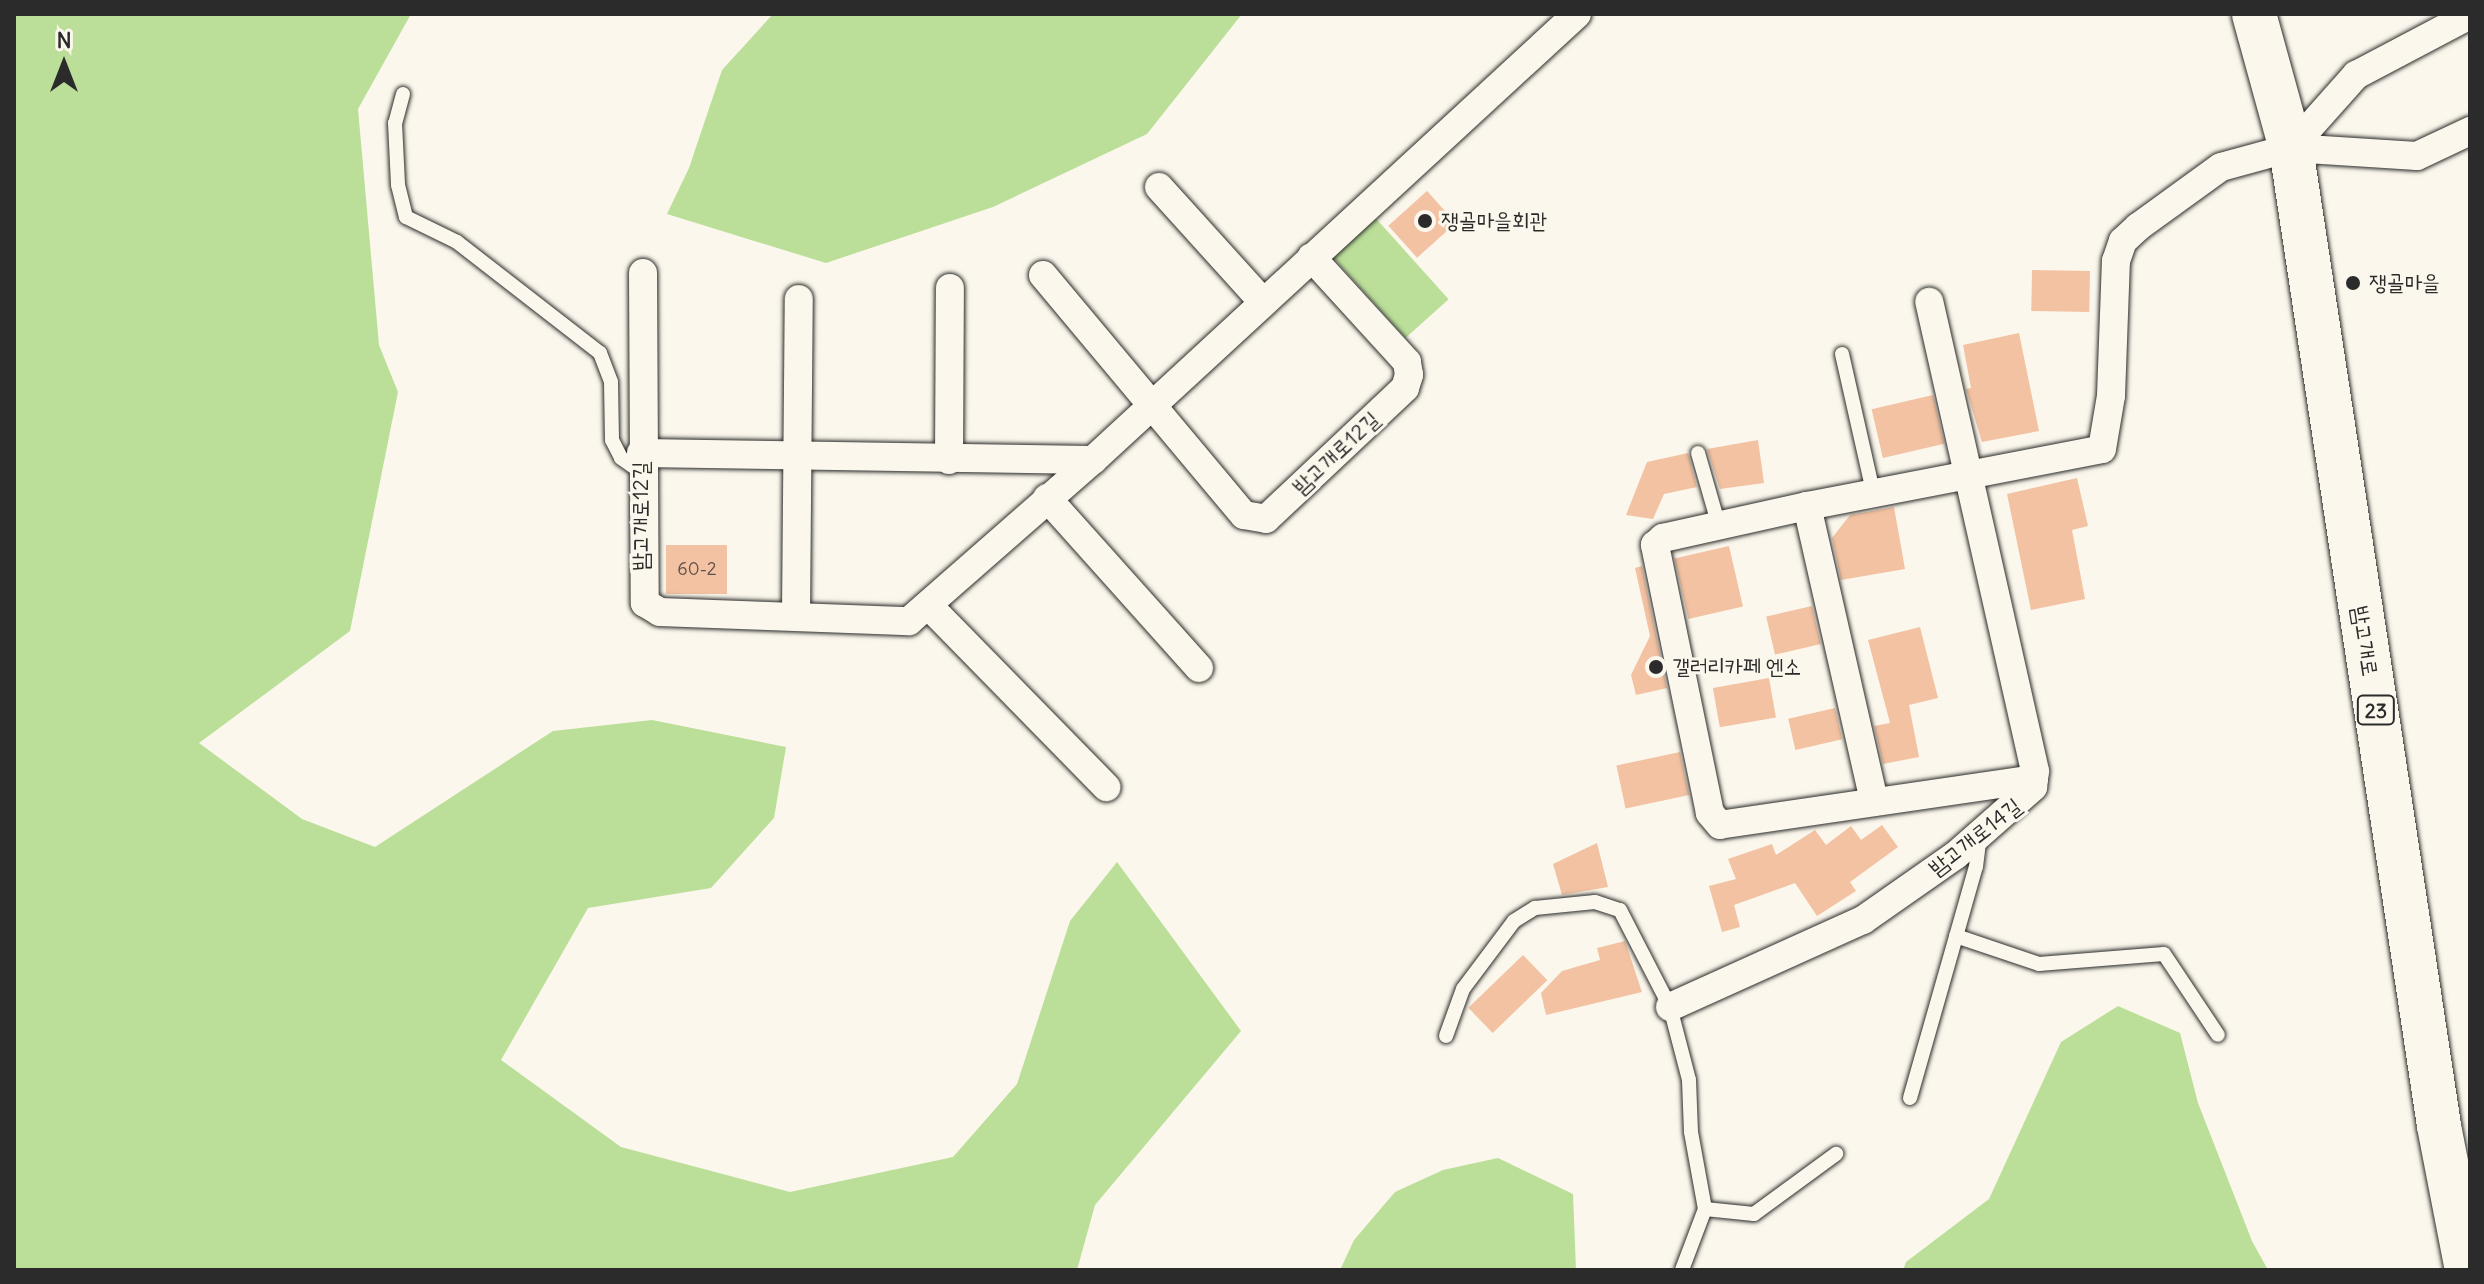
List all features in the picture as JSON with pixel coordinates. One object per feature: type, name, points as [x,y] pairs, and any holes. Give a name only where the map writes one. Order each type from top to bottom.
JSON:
[{"type":"main road","name":"밤고개로","points":[[2254,14],[2291,148],[2439,1126],[2467,1256]]},
{"type":"street","name":"밤고개로12길","points":[[643,273],[642,594],[651,609],[909,621],[1093,460],[1262,301],[1577,14]]},
{"type":"street","points":[[2291,148],[2356,75],[2470,15]]},
{"type":"street","points":[[2034,779],[1720,825],[1710,813],[1654,557],[1663,538],[1968,472],[2102,449],[2111,396],[2116,261],[2123,241],[2209,172],[2291,148],[2417,156],[2470,131]]},
{"type":"street","points":[[1159,187],[1262,301]]},
{"type":"street","name":"밤고개로12길","points":[[1152,404],[1244,515],[1266,519],[1405,388],[1409,375],[1407,362],[1311,257]]},
{"type":"street","points":[[1043,275],[1152,404]]},
{"type":"street","points":[[949,460],[950,288]]},
{"type":"street","points":[[796,615],[799,299]]},
{"type":"street","name":"밤고개로14길","points":[[1670,1007],[1863,920],[1980,835],[2030,794],[2034,779],[1929,302]]},
{"type":"street","points":[[641,462],[796,455],[949,460],[1093,460]]},
{"type":"street","points":[[1047,498],[1199,668]]},
{"type":"street","points":[[1807,506],[1874,801]]},
{"type":"street","points":[[928,605],[1106,787]]},
{"type":"lane","points":[[403,94],[395,123],[398,185],[406,217],[457,242],[600,353],[611,382],[612,440],[621,458],[641,462]]},
{"type":"lane","points":[[1842,354],[1873,492]]},
{"type":"lane","points":[[1698,453],[1719,526]]},
{"type":"lane","points":[[1910,1098],[1956,936],[1980,835]]},
{"type":"lane","points":[[1446,1036],[1463,989],[1514,921],[1535,908],[1595,902],[1620,910],[1670,1007],[1689,1080],[1691,1132],[1705,1209],[1682,1270]]},
{"type":"lane","points":[[1956,936],[2039,964],[2164,954],[2218,1035]]},
{"type":"lane","points":[[1705,1209],[1754,1214],[1836,1154]]},
{"type":"green space","points":[[14,14],[411,14],[358,109],[379,345],[398,392],[350,631],[199,743],[302,819],[375,847],[553,731],[652,720],[786,747],[774,818],[711,888],[588,908],[501,1060],[621,1147],[790,1192],[953,1157],[1017,1084],[1070,921],[1117,862],[1241,1031],[1095,1205],[1077,1270],[14,1270]]},
{"type":"green space","points":[[773,14],[1242,14],[1147,134],[993,207],[826,263],[667,214],[689,168],[722,70]]},
{"type":"green space","points":[[1371,213],[1449,299],[1406,338],[1328,252]]},
{"type":"green space","points":[[2118,1006],[2180,1033],[2198,1103],[2252,1241],[2268,1270],[1903,1270],[1906,1262],[1989,1199],[2061,1042]]},
{"type":"green space","points":[[1498,1158],[1573,1194],[1576,1270],[1340,1270],[1354,1240],[1395,1192],[1443,1170]]},
{"type":"building","points":[[1427,191],[1456,223],[1417,258],[1388,226]]},
{"type":"building","points":[[2032,270],[2090,271],[2089,312],[2031,311]]},
{"type":"building","points":[[2019,333],[2039,431],[1982,442],[1966,389],[1971,388],[1963,345]]},
{"type":"building","points":[[1933,395],[1944,444],[1883,458],[1872,409]]},
{"type":"building","points":[[1758,440],[1764,483],[1720,489],[1707,449]]},
{"type":"building","points":[[1688,453],[1697,487],[1664,494],[1653,519],[1626,515],[1647,462]]},
{"type":"building","points":[[2077,478],[2088,526],[2072,530],[2085,599],[2031,610],[2007,494]]},
{"type":"building","points":[[1894,507],[1905,569],[1841,580],[1832,538],[1850,515]]},
{"type":"building","points":[[666,545],[727,545],[727,594],[666,594]]},
{"type":"building","points":[[1729,546],[1743,606],[1688,619],[1674,559]]},
{"type":"building","points":[[1642,566],[1667,688],[1636,695],[1631,675],[1650,636],[1635,568]]},
{"type":"building","points":[[1812,606],[1821,644],[1775,655],[1766,617]]},
{"type":"building","points":[[1920,627],[1938,698],[1909,705],[1919,757],[1883,764],[1874,726],[1890,723],[1868,640]]},
{"type":"building","points":[[1769,678],[1776,717],[1720,727],[1713,688]]},
{"type":"building","points":[[1835,708],[1842,739],[1795,750],[1788,719]]},
{"type":"building","points":[[1680,752],[1689,795],[1626,809],[1616,766]]},
{"type":"building","points":[[1882,825],[1898,847],[1850,882],[1856,891],[1817,916],[1795,883],[1734,905],[1740,927],[1722,932],[1709,886],[1736,879],[1728,859],[1772,844],[1776,855],[1815,830],[1826,845],[1851,826],[1861,840]]},
{"type":"building","points":[[1597,843],[1608,887],[1562,895],[1553,864]]},
{"type":"building","points":[[1625,941],[1642,992],[1546,1015],[1541,993],[1562,971],[1600,960],[1597,948]]},
{"type":"building","points":[[1523,955],[1547,980],[1493,1033],[1468,1008]]},
{"type":"place","name":"쟁골마을회관","points":[[1425,221]]},
{"type":"place","name":"쟁골마을","points":[[2353,283]]},
{"type":"place","name":"갤러리카페 엔소","points":[[1656,667]]}]
